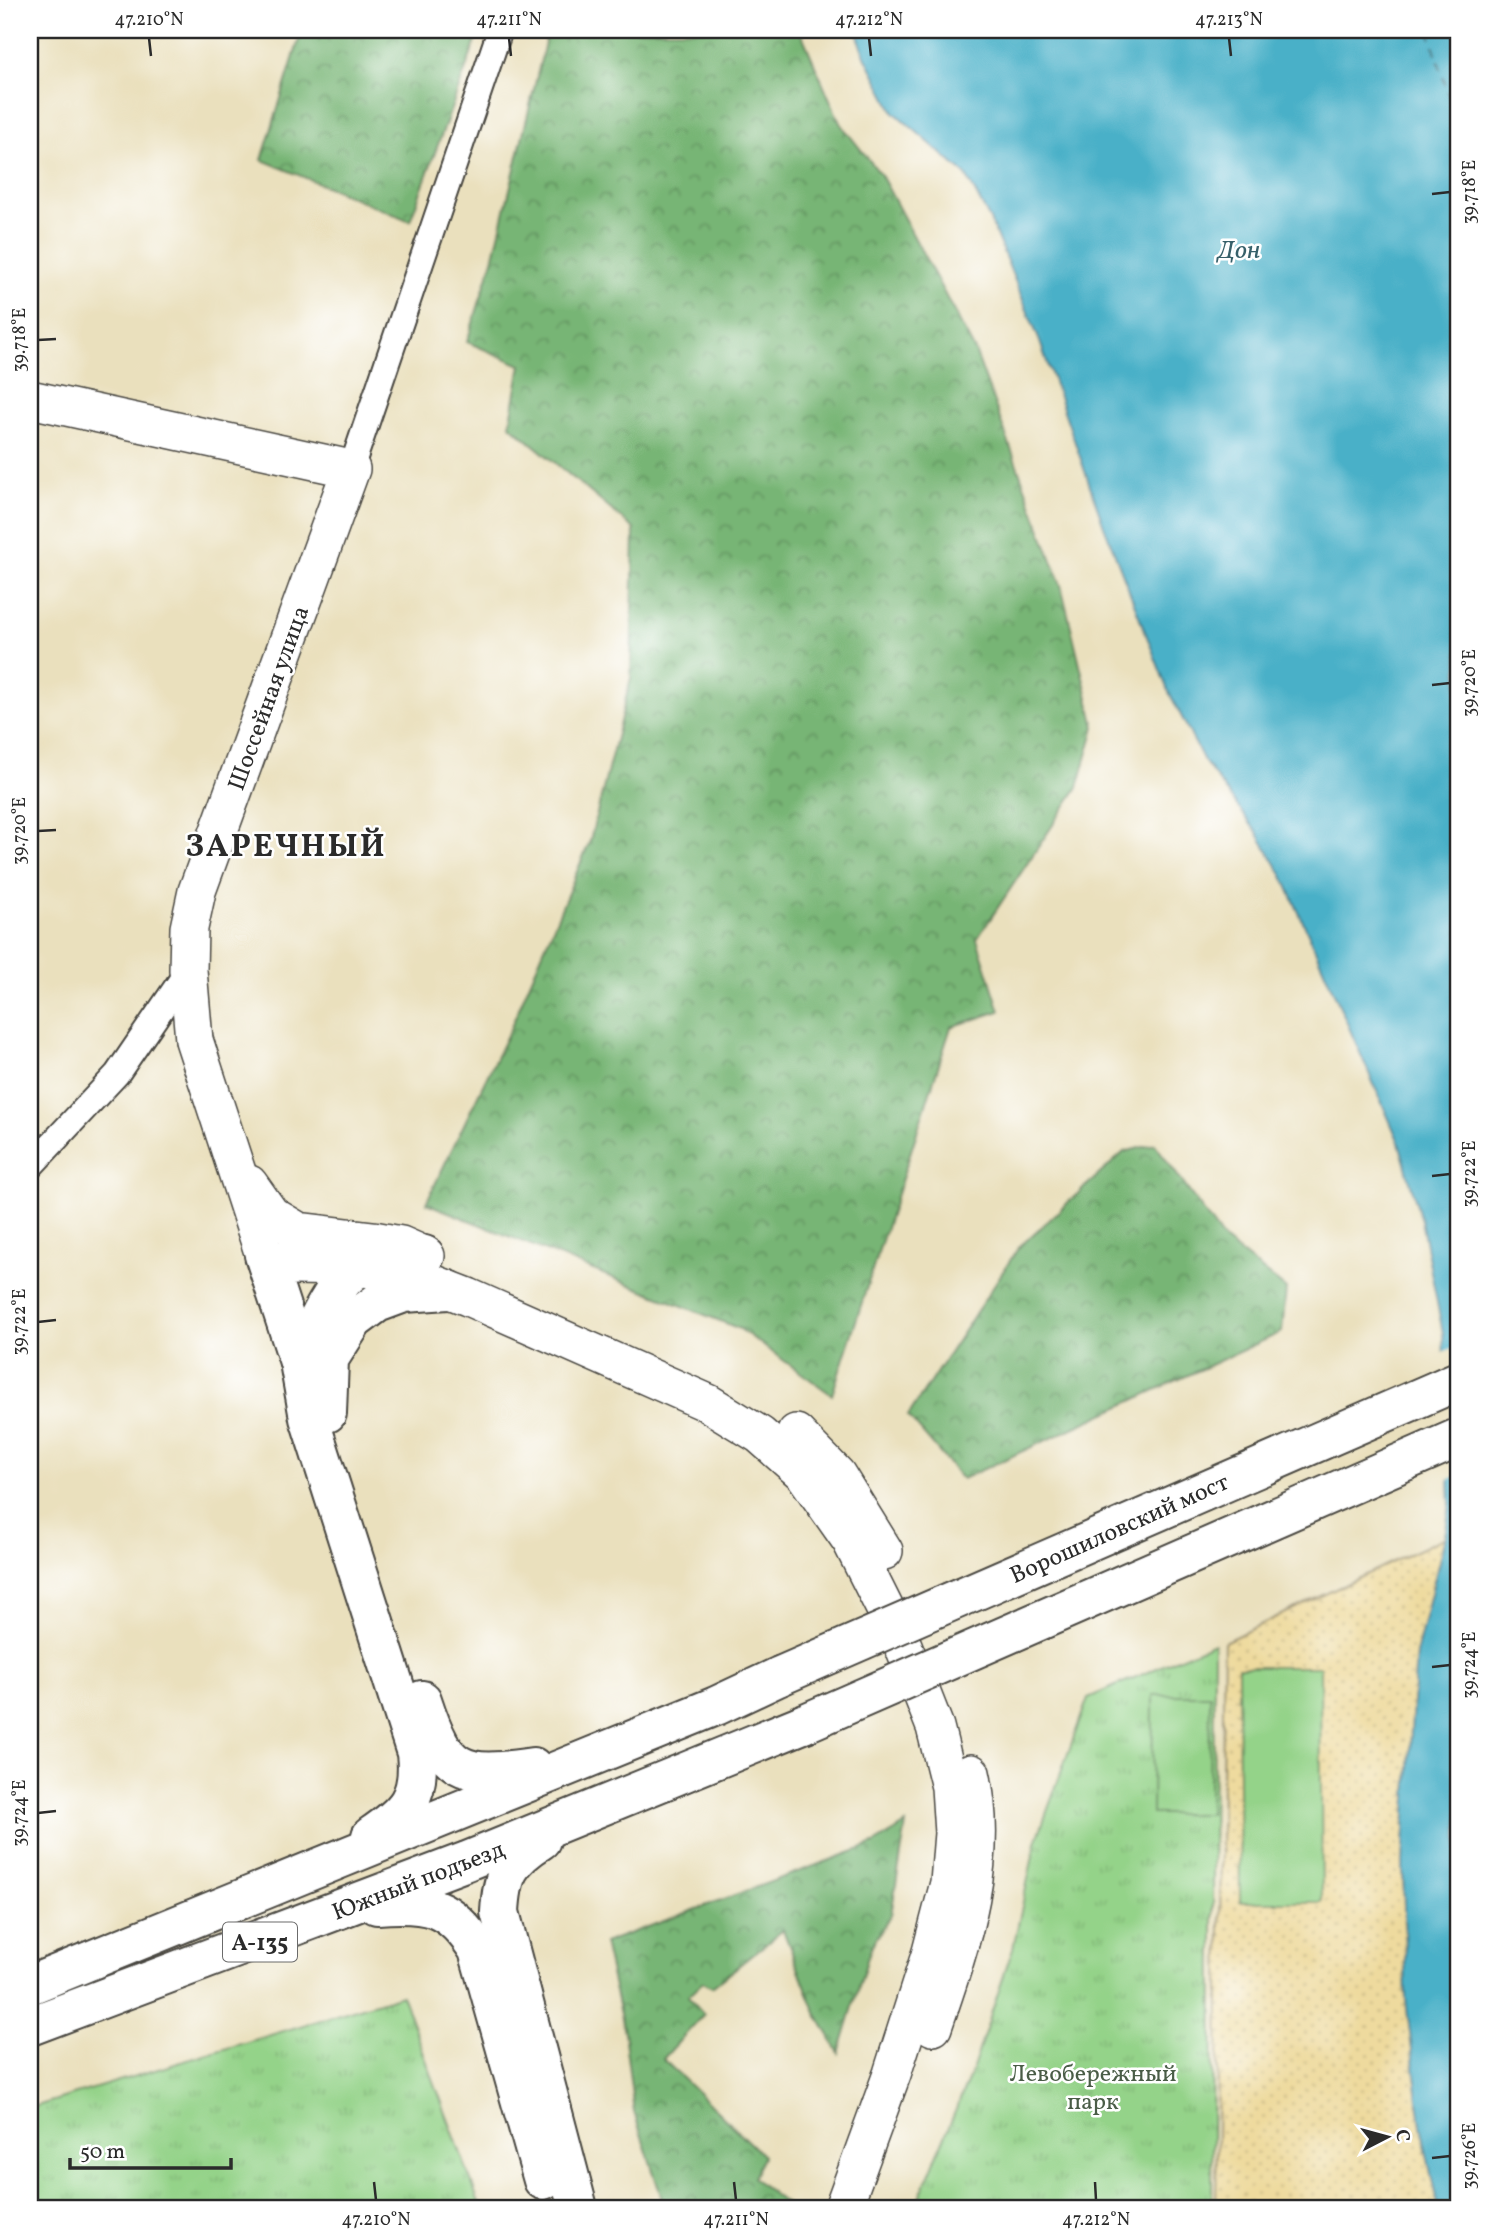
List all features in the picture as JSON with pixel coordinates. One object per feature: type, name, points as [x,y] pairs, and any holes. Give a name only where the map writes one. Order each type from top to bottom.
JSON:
[{"type":"main road","points":[[30,399],[351,469]]},
{"type":"main road","name":"Шоссейная улица","points":[[264,1255],[194,1040],[188,970],[189,929],[197,891],[351,469]]},
{"type":"main road","points":[[236,1166],[271,1215],[298,1231],[401,1245],[719,1380],[776,1415],[837,1475],[897,1574],[959,1722],[974,1786],[979,1826],[975,1885],[956,1958],[867,2208]]},
{"type":"main road","points":[[264,1255],[292,1266],[358,1267],[414,1276],[708,1403],[760,1435],[804,1474],[851,1541],[902,1643],[935,1727],[950,1787],[953,1833],[949,1883],[892,2074],[843,2208]]},
{"type":"main road","points":[[264,1255],[299,1362],[309,1418],[412,1741],[418,1773],[416,1787],[408,1806],[388,1825],[335,1861]]},
{"type":"main road","points":[[299,1362],[319,1315],[358,1267],[388,1258],[424,1255]]},
{"type":"main road","points":[[327,1413],[329,1359],[354,1320],[377,1303],[404,1293],[448,1290]]},
{"type":"main road","points":[[299,1362],[327,1413],[433,1733],[457,1765],[486,1774],[584,1760]]},
{"type":"main road","name":"Ворошиловский мост","points":[[780,1676],[1458,1381]]},
{"type":"main road","name":"Южный подъезд","points":[[30,2026],[351,1907],[601,1809],[803,1724],[1458,1438]]},
{"type":"main road","name":"Южный подъезд","points":[[30,1985],[716,1706],[780,1676]]},
{"type":"main road","points":[[578,2208],[499,1912],[502,1884],[521,1853],[601,1809]]},
{"type":"main road","points":[[351,1907],[425,1905],[442,1910],[464,1928],[478,1950],[551,2208]]},
{"type":"street","name":"Шоссейная улица","points":[[351,469],[500,30]]},
{"type":"street","points":[[30,1167],[117,1074],[188,970]]},
{"type":"green space","points":[[302,30],[480,30],[410,221],[262,160]]},
{"type":"green space","points":[[548,30],[800,30],[840,123],[881,175],[975,351],[1061,585],[1095,727],[1078,787],[977,939],[1000,1011],[951,1027],[832,1395],[740,1329],[426,1203],[511,1027],[590,841],[631,678],[634,529],[510,425],[521,365],[467,342],[494,256]]},
{"type":"green space","points":[[1155,1144],[1224,1240],[1286,1289],[1282,1332],[962,1479],[908,1416],[1019,1247],[1124,1152]]},
{"type":"green space","name":"Левобережный парк","points":[[1214,1643],[1212,2208],[915,2208],[972,2071],[1013,1948],[1036,1842],[1088,1698]]},
{"type":"green space","points":[[1238,1667],[1320,1667],[1322,1902],[1240,1902]]},
{"type":"green space","points":[[1153,1695],[1210,1695],[1209,1814],[1152,1814]]},
{"type":"green space","points":[[906,1824],[891,1915],[871,1947],[839,2053],[816,2013],[783,1930],[712,1987],[703,1982],[688,1996],[704,2014],[663,2059],[763,2156],[753,2178],[791,2208],[665,2208],[634,2112],[624,2032],[604,1943],[874,1844]]},
{"type":"green space","points":[[402,1995],[481,2208],[30,2208],[30,2108]]},
{"type":"sand","points":[[1445,1537],[1416,1654],[1403,1862],[1406,2000],[1421,2125],[1438,2208],[1216,2208],[1224,1642]]},
{"type":"water","name":"Дон","points":[[856,30],[1458,30],[1458,2208],[1438,2208],[1421,2125],[1406,2000],[1403,1862],[1416,1654],[1445,1537],[1450,1504],[1443,1333],[1421,1220],[1399,1142],[1283,876],[1258,834],[1204,761],[1167,688],[1104,526],[1039,339],[990,220],[966,175],[894,112],[865,56]]},
{"type":"pier","points":[[1458,1346],[1458,1475],[1446,1481],[1440,1353]]},
{"type":"ferry route","points":[[1429,30],[1458,127]]},
{"type":"district","name":"ЗАРЕЧНЫЙ","points":[[286,845]]}]
